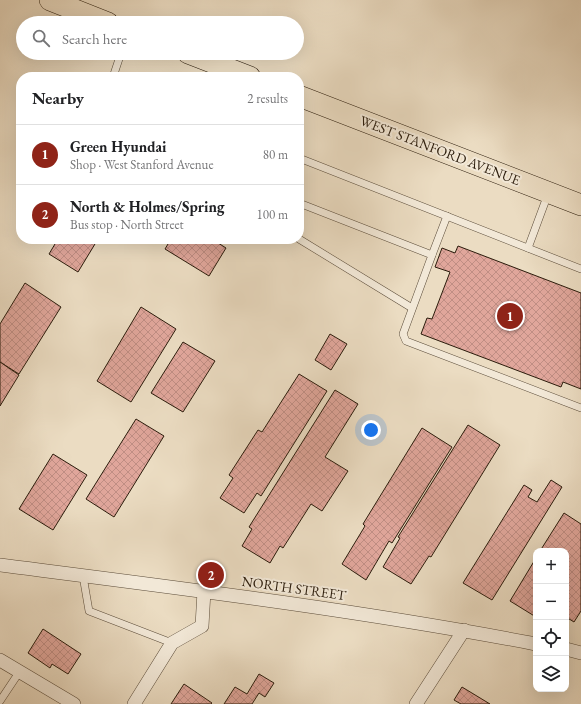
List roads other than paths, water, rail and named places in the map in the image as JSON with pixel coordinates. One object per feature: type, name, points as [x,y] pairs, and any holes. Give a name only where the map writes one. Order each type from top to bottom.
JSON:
[{"type":"main road","points":[[50,0],[90,16]]},
{"type":"main road","points":[[206,60],[237,72]]},
{"type":"main road","name":"WEST STANFORD AVENUE","points":[[304,98],[581,205]]},
{"type":"street","name":"NORTH STREET","points":[[0,565],[292,603],[464,630],[533,643]]},
{"type":"street","points":[[134,704],[172,643],[202,626],[204,591]]},
{"type":"street","points":[[416,704],[464,630]]},
{"type":"street","points":[[569,650],[581,653]]},
{"type":"street","points":[[0,660],[74,704]]},
{"type":"lane","points":[[115,72],[119,60]]},
{"type":"lane","points":[[304,160],[581,269]]},
{"type":"lane","points":[[528,248],[549,192]]},
{"type":"lane","points":[[304,205],[432,255]]},
{"type":"lane","points":[[447,216],[403,334],[406,341],[581,408]]},
{"type":"lane","points":[[304,242],[412,308]]},
{"type":"lane","points":[[84,576],[89,611],[172,643]]},
{"type":"lane","points":[[0,701],[20,671]]},
{"type":"place","name":"Green Hyundai","points":[[510,316]]},
{"type":"place","name":"North & Holmes/Spring","points":[[211,575]]}]
